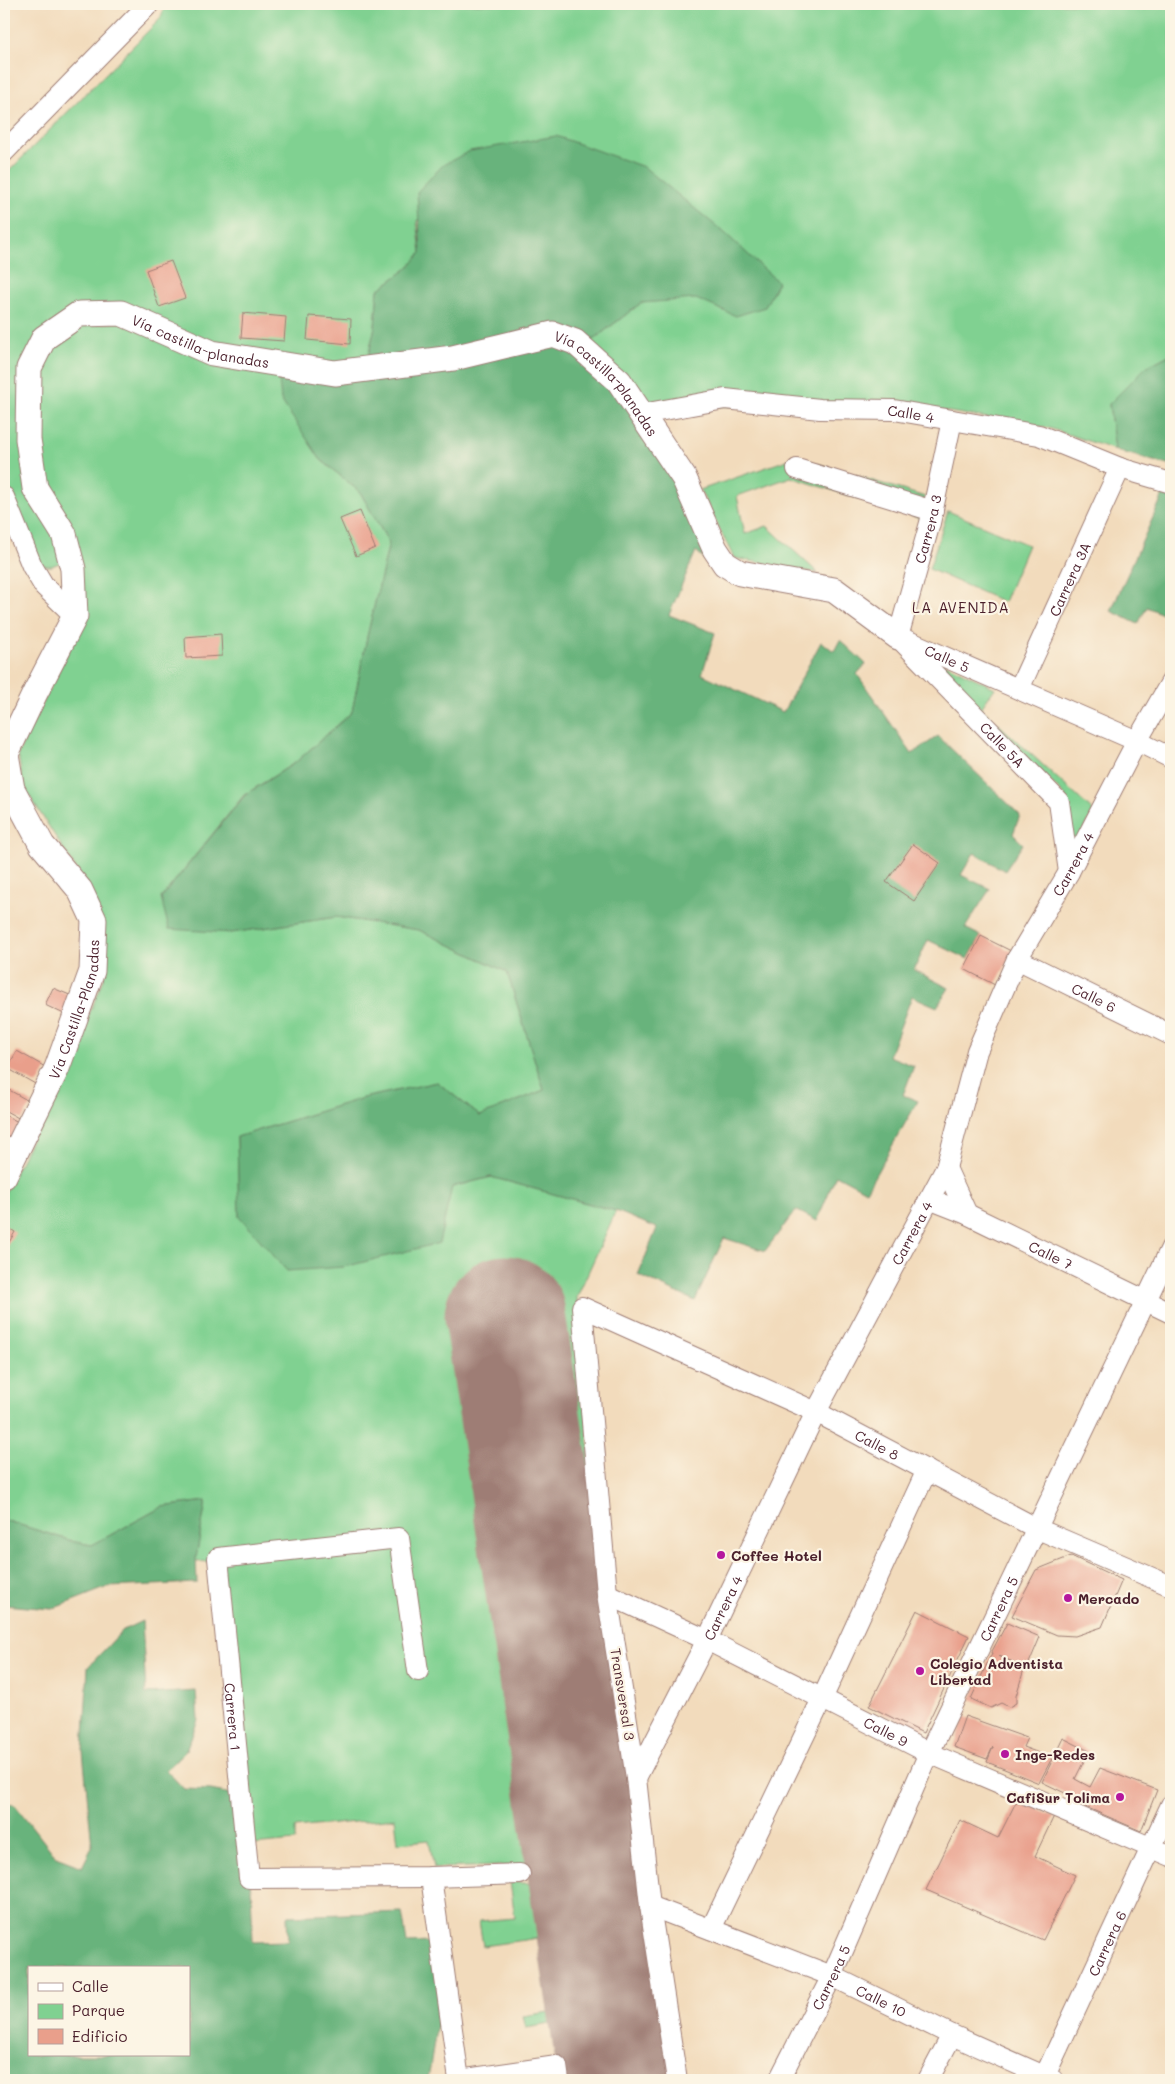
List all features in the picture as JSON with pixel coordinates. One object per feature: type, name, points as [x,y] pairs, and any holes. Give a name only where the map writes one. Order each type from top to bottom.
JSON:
[{"type":"main road","name":"Vía castilla-planadas","points":[[75,616],[73,569],[64,534],[35,488],[28,439],[29,368],[44,338],[79,314],[121,313],[212,353],[335,373],[453,358],[553,334],[575,342],[619,381],[642,414],[684,478],[715,549],[726,564]]},
{"type":"main road","name":"Calle 5","points":[[726,564],[740,573],[834,590],[898,637]]},
{"type":"main road","name":"Vía Castilla-Planadas","points":[[4,1176],[56,1068],[92,972],[94,920],[80,890],[42,846],[12,789],[6,754],[34,692],[75,616]]},
{"type":"street","points":[[4,152],[149,4]]},
{"type":"street","name":"Calle 4","points":[[642,414],[724,399],[820,409],[894,410],[1039,434],[1120,468],[1171,483]]},
{"type":"street","name":"Carrera 3","points":[[898,637],[933,511],[952,420]]},
{"type":"street","points":[[797,468],[933,511]]},
{"type":"street","name":"Carrera 3A","points":[[1019,689],[1120,468]]},
{"type":"street","points":[[4,497],[32,566],[44,586],[75,616]]},
{"type":"street","name":"Calle 5","points":[[898,637],[1138,741],[1171,758]]},
{"type":"street","name":"Calle 5A","points":[[898,637],[1060,802],[1069,872]]},
{"type":"street","name":"Carrera 4","points":[[636,1778],[707,1640],[816,1412],[946,1168],[977,1051],[1017,960],[1069,872],[1171,682]]},
{"type":"street","name":"Calle 6","points":[[1017,960],[1171,1035]]},
{"type":"street","points":[[946,1168],[967,1214]]},
{"type":"street","name":"Calle 7","points":[[929,1199],[967,1214],[1171,1313]]},
{"type":"street","name":"Carrera 5","points":[[779,2080],[832,1976],[929,1753],[1171,1248]]},
{"type":"street","name":"Calle 8","points":[[582,1307],[816,1412],[1038,1528],[1171,1586]]},
{"type":"street","name":"Transversal 3","points":[[582,1307],[607,1594],[636,1778],[650,1906],[677,2080]]},
{"type":"street","points":[[711,1929],[822,1700],[927,1470]]},
{"type":"street","name":"Carrera 1","points":[[418,1671],[399,1538],[218,1558],[249,1878],[431,1877]]},
{"type":"street","name":"Calle 9","points":[[607,1594],[707,1640],[929,1753],[1171,1856]]},
{"type":"street","name":"Carrera 6","points":[[1047,2079],[1171,1805]]},
{"type":"street","points":[[520,1874],[431,1877],[459,2080],[556,2066],[558,2080]]},
{"type":"street","name":"Calle 10","points":[[650,1906],[832,1976],[1047,2079]]},
{"type":"street","points":[[928,2080],[952,2035]]},
{"type":"green space","points":[[166,4],[1171,4],[1171,354],[1146,367],[1109,404],[1115,450],[1049,428],[894,403],[650,408],[589,343],[641,303],[692,297],[765,307],[417,220],[421,253],[408,268],[378,290],[375,327],[367,362],[332,364],[217,347],[78,309],[22,368],[61,562],[52,566],[42,566],[35,558],[4,476],[4,176],[160,19]]},
{"type":"green space","points":[[556,136],[644,167],[726,234],[778,282],[765,307],[736,316],[696,299],[641,303],[589,343],[453,349],[367,362],[375,327],[378,290],[408,268],[421,253],[417,192],[443,165],[470,151]]},
{"type":"green space","points":[[121,322],[278,369],[320,459],[360,492],[389,543],[352,712],[296,762],[244,795],[161,898],[231,933],[336,917],[419,930],[507,972],[544,1090],[480,1116],[437,1082],[363,1098],[237,1137],[239,1216],[452,1187],[491,1177],[616,1211],[577,1297],[600,1594],[673,2080],[566,2080],[556,2023],[526,2028],[523,2016],[563,2010],[552,1936],[483,1946],[479,1921],[515,1918],[510,1882],[534,1884],[533,1865],[434,1868],[429,1840],[398,1843],[395,1818],[295,1828],[295,1841],[252,1845],[216,1561],[195,1562],[206,1501],[162,1507],[92,1545],[75,1542],[4,1520],[4,1195],[63,1075],[104,979],[98,922],[87,886],[23,786],[18,754],[85,617],[48,487],[40,443],[39,369],[48,346],[82,325]]},
{"type":"green space","points":[[553,343],[571,349],[615,387],[676,483],[711,565],[696,551],[669,615],[715,633],[702,674],[783,712],[821,642],[834,651],[840,640],[866,664],[857,674],[912,754],[938,736],[1020,815],[1013,834],[1023,844],[1005,871],[974,853],[961,875],[990,889],[965,928],[981,936],[968,959],[928,940],[914,970],[949,988],[937,1007],[912,996],[889,1056],[914,1066],[903,1095],[918,1101],[866,1191],[836,1175],[817,1221],[796,1210],[765,1251],[724,1238],[695,1301],[638,1275],[657,1228],[616,1211],[491,1177],[452,1187],[439,1243],[344,1267],[287,1271],[239,1216],[237,1137],[363,1098],[437,1082],[480,1116],[544,1090],[507,972],[419,930],[336,917],[231,933],[169,929],[161,898],[245,795],[296,762],[352,712],[389,543],[360,492],[320,459],[281,400],[278,369]]},
{"type":"green space","points":[[1171,354],[1171,466],[1115,450],[1109,404],[1146,367]]},
{"type":"green space","points":[[796,457],[925,497],[922,519],[791,477],[737,496],[745,534],[767,526],[818,573],[734,558],[700,490]]},
{"type":"green space","points":[[1163,495],[1171,497],[1171,613],[1169,617],[1147,607],[1138,624],[1111,611]]},
{"type":"green space","points":[[948,511],[1028,545],[1004,602],[929,569]]},
{"type":"green space","points":[[919,651],[995,688],[981,708],[1093,811],[1072,856],[1065,796]]},
{"type":"green space","points":[[206,1501],[196,1558],[197,1583],[108,1587],[52,1609],[4,1605],[4,1520],[75,1542],[92,1545],[162,1507]]},
{"type":"green space","points":[[142,1621],[146,1694],[196,1691],[198,1720],[186,1751],[166,1770],[184,1789],[211,1790],[231,1794],[251,1888],[253,1942],[288,1941],[287,1916],[402,1912],[407,1943],[433,1942],[440,2003],[428,2080],[4,2080],[4,1803],[15,1805],[56,1857],[82,1867],[92,1847],[83,1751],[88,1667],[123,1630]]},
{"type":"building","points":[[171,261],[185,298],[159,307],[146,270]]},
{"type":"building","points":[[243,313],[286,317],[284,341],[241,338]]},
{"type":"building","points":[[309,316],[351,319],[350,344],[307,340]]},
{"type":"building","points":[[360,511],[375,548],[356,556],[340,519]]},
{"type":"building","points":[[221,634],[222,656],[186,658],[185,637]]},
{"type":"building","points":[[913,844],[940,863],[914,901],[886,882]]},
{"type":"building","points":[[981,936],[1013,952],[995,985],[964,969]]},
{"type":"building","points":[[53,988],[72,996],[64,1014],[45,1005]]},
{"type":"building","points":[[17,1051],[47,1068],[37,1085],[7,1068]]},
{"type":"building","points":[[4,1087],[32,1103],[22,1120],[4,1110]]},
{"type":"building","points":[[5,1115],[20,1123],[4,1152],[4,1117]]},
{"type":"building","points":[[4,1225],[15,1232],[4,1251]]},
{"type":"building","name":"Mercado","points":[[1071,1556],[1122,1580],[1102,1627],[1075,1636],[1057,1635],[1012,1616],[1036,1570]]},
{"type":"building","name":"Colegio Adventista Libertad","points":[[917,1610],[969,1636],[923,1733],[869,1706]]},
{"type":"building","points":[[1007,1623],[1040,1637],[1027,1668],[999,1656],[1024,1669],[1016,1696],[1016,1703],[1009,1707],[1001,1703],[991,1708],[971,1699],[991,1653]]},
{"type":"building","points":[[965,1716],[1027,1738],[1023,1747],[1052,1758],[1039,1783],[987,1762],[993,1747],[987,1759],[954,1747]]},
{"type":"building","name":"CafiSur Tolima","points":[[1063,1738],[1089,1751],[1075,1779],[1090,1787],[1100,1768],[1157,1790],[1141,1831],[1081,1805],[1066,1797],[1067,1794],[1042,1782]]},
{"type":"building","points":[[1017,1800],[1054,1816],[1035,1856],[1075,1875],[1043,1940],[926,1890],[960,1820],[998,1838]]},
{"type":"runway","points":[[505,1316],[619,2080]]},
{"type":"place","name":"Coffee Hotel","points":[[721,1555]]},
{"type":"place","name":"Mercado","points":[[1068,1598]]},
{"type":"place","name":"Colegio Adventista Libertad","points":[[920,1671]]},
{"type":"place","name":"Inge-Redes","points":[[1005,1754]]},
{"type":"place","name":"CafiSur Tolima","points":[[1120,1797]]},
{"type":"district","name":"LA AVENIDA","points":[[961,607]]}]
